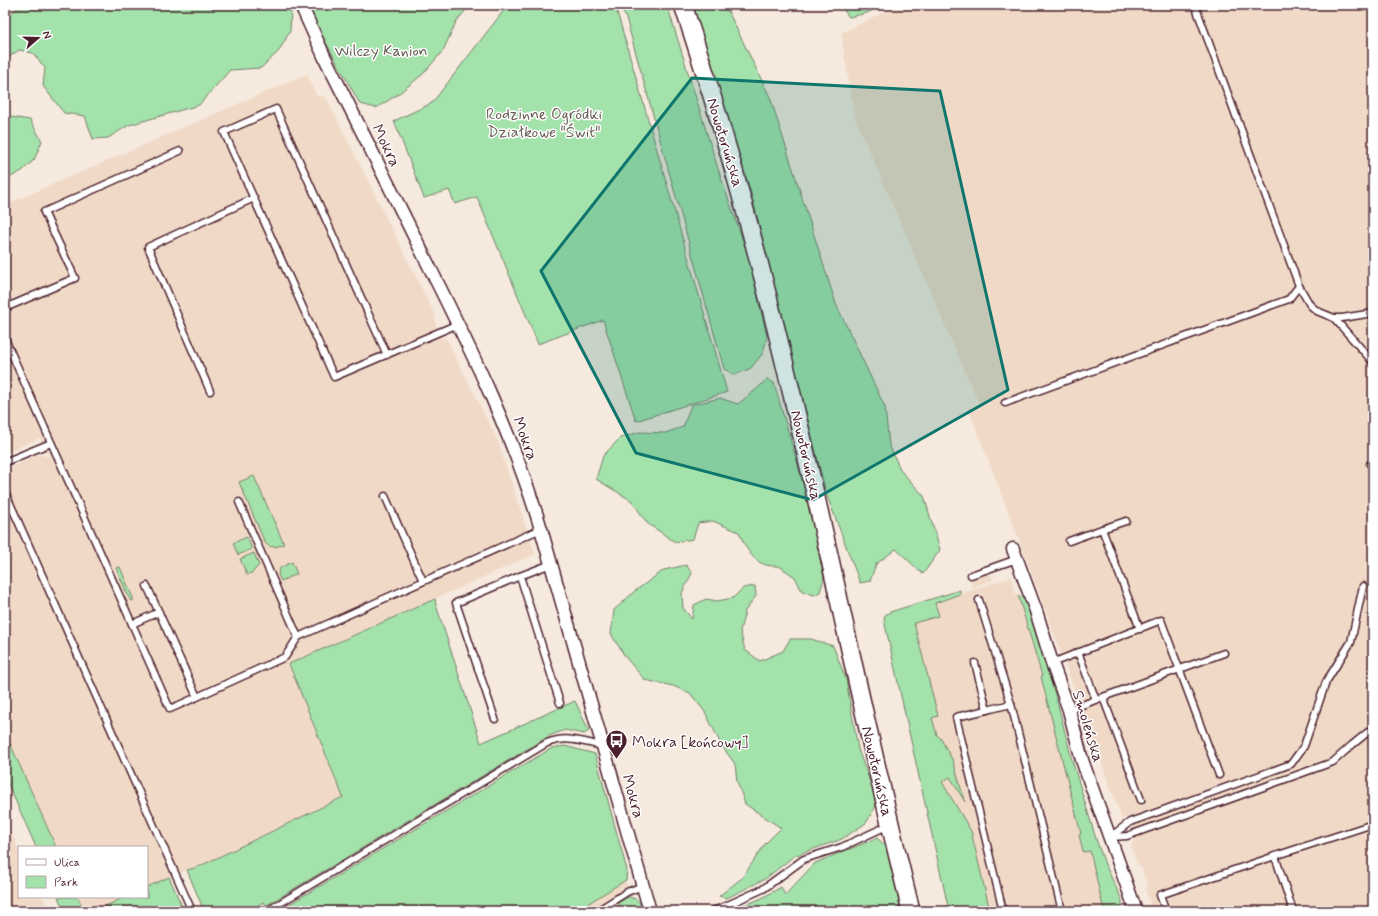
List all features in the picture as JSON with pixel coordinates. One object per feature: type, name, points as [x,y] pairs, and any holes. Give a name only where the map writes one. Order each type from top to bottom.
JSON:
[{"type":"main road","name":"Nowotoruńska","points":[[683,5],[741,192],[795,406],[890,825],[911,911]]},
{"type":"street","name":"Mokra","points":[[301,5],[324,56],[458,324],[507,431],[534,505],[650,911]]},
{"type":"street","name":"Smoleńska","points":[[1015,554],[1036,610],[1052,663],[1069,710],[1082,760],[1136,911]]},
{"type":"lane","points":[[1195,5],[1299,286],[1310,305],[1317,311],[1334,318],[1373,313]]},
{"type":"lane","points":[[386,355],[276,109],[224,132],[334,377],[386,355],[458,324]]},
{"type":"lane","points":[[5,308],[75,278],[44,212],[180,151]]},
{"type":"lane","points":[[210,391],[148,247],[254,198]]},
{"type":"lane","points":[[1005,403],[1289,299],[1299,286]]},
{"type":"lane","points":[[1334,318],[1373,362]]},
{"type":"lane","points":[[5,339],[170,709],[285,657],[298,637],[541,529]]},
{"type":"lane","points":[[5,462],[51,443]]},
{"type":"lane","points":[[5,492],[192,911]]},
{"type":"lane","points":[[384,496],[423,581]]},
{"type":"lane","points":[[239,502],[298,637]]},
{"type":"lane","points":[[1069,542],[1126,521]]},
{"type":"lane","points":[[1102,529],[1140,629]]},
{"type":"lane","points":[[971,575],[1015,554]]},
{"type":"lane","points":[[495,719],[456,603],[551,564]]},
{"type":"lane","points":[[520,576],[560,703]]},
{"type":"lane","points":[[147,586],[197,697]]},
{"type":"lane","points":[[1110,837],[1130,822],[1291,764],[1304,746],[1326,682],[1351,642],[1363,586]]},
{"type":"lane","points":[[979,600],[1011,704],[1062,911]]},
{"type":"lane","points":[[132,624],[159,612]]},
{"type":"lane","points":[[1052,663],[1161,620],[1219,775]]},
{"type":"lane","points":[[1078,652],[1096,700]]},
{"type":"lane","points":[[1069,710],[1224,653]]},
{"type":"lane","points":[[975,663],[986,710]]},
{"type":"lane","points":[[1104,697],[1141,800]]},
{"type":"lane","points":[[1002,911],[956,717],[1011,704]]},
{"type":"lane","points":[[1110,837],[1127,836],[1333,762],[1352,744],[1373,728]]},
{"type":"lane","points":[[267,911],[547,743],[568,739],[603,746]]},
{"type":"lane","points":[[1166,911],[1160,894],[1373,824]]},
{"type":"lane","points":[[714,911],[763,889],[804,859],[842,847],[887,825],[890,825]]},
{"type":"lane","points":[[1275,856],[1293,911]]},
{"type":"lane","points":[[597,911],[627,892],[643,886]]},
{"type":"highlighted area","points":[[692,78],[940,91],[1008,390],[813,500],[636,453],[541,271]]},
{"type":"shaded area","points":[[899,5],[1373,5],[1373,911],[1152,911],[1145,888],[1148,887],[1141,867],[1139,867],[1131,847],[1134,840],[1126,818],[1122,819],[1020,542],[968,408],[979,404],[854,116],[841,33]]},
{"type":"shaded area","points":[[307,74],[316,95],[326,97],[436,317],[435,323],[443,339],[446,338],[497,439],[535,554],[289,664],[343,797],[198,867],[187,870],[148,887],[148,846],[56,846],[5,732],[5,469],[40,454],[49,457],[40,438],[5,453],[5,205]]},
{"type":"shaded area","points":[[987,565],[993,580],[973,587],[968,572]]},
{"type":"shaded area","points":[[1011,577],[1016,595],[1018,595],[1042,676],[1041,677],[1052,718],[1092,846],[1108,911],[953,911],[890,618]]},
{"type":"shaded area","points":[[5,820],[18,847],[18,898],[43,898],[49,911],[5,911]]},
{"type":"shaded area","points":[[626,880],[634,911],[576,911]]},
{"type":"shaded area","points":[[78,898],[123,898],[95,911],[84,911]]},
{"type":"green space","points":[[21,5],[288,5],[291,11],[290,31],[279,51],[261,68],[230,70],[199,105],[129,125],[108,138],[93,139],[85,116],[64,113],[43,86],[45,68],[33,53],[19,50],[5,60],[5,19]]},
{"type":"green space","name":"Wilczy Kanion","points":[[305,5],[470,5],[456,22],[443,51],[423,74],[397,95],[376,108],[360,104]]},
{"type":"green space","name":"Rodzinne Ogródki Działkowe \"Świt\"","points":[[508,5],[615,5],[727,392],[636,421],[603,320],[538,344],[477,197],[455,204],[449,190],[424,198],[394,121],[432,103]]},
{"type":"green space","points":[[619,5],[667,5],[719,172],[749,258],[767,337],[763,353],[751,368],[735,375],[724,369],[626,18]]},
{"type":"green space","points":[[692,5],[725,5],[770,97],[836,304],[885,407],[889,445],[901,471],[924,496],[940,550],[923,574],[896,549],[876,564],[870,581],[860,583],[826,493],[752,196]]},
{"type":"green space","points":[[840,5],[882,5],[867,13],[849,17]]},
{"type":"green space","points":[[5,116],[30,120],[42,141],[34,160],[22,171],[5,180]]},
{"type":"green space","points":[[767,379],[774,383],[809,503],[824,578],[820,592],[814,595],[802,591],[795,577],[779,566],[764,564],[753,557],[745,546],[739,532],[713,521],[698,523],[693,539],[675,542],[647,523],[632,501],[596,479],[603,456],[620,438],[640,432],[665,433],[683,427],[691,405],[720,398],[738,404]]},
{"type":"green space","points":[[254,476],[284,544],[274,547],[265,543],[239,482]]},
{"type":"green space","points":[[247,537],[252,549],[238,555],[233,543]]},
{"type":"green space","points":[[254,553],[259,565],[253,572],[247,575],[240,559]]},
{"type":"green space","points":[[292,562],[297,574],[281,581],[278,574],[280,568]]},
{"type":"green space","points":[[686,565],[692,573],[682,593],[683,608],[692,619],[694,605],[706,599],[717,601],[733,598],[743,588],[755,586],[756,596],[745,611],[740,631],[745,650],[760,661],[783,651],[790,639],[811,639],[833,646],[846,679],[858,749],[877,804],[866,823],[842,839],[794,856],[765,879],[727,898],[719,896],[742,878],[765,844],[781,828],[745,804],[737,781],[735,764],[722,746],[705,712],[690,693],[673,686],[645,680],[626,658],[611,634],[614,610],[635,591],[664,570]]},
{"type":"green space","points":[[120,567],[133,601],[130,600],[116,568]]},
{"type":"green space","points":[[960,590],[960,594],[935,603],[939,616],[914,623],[938,716],[932,718],[937,735],[941,739],[953,761],[965,802],[950,777],[942,782],[971,831],[990,911],[949,911],[884,620],[885,615],[890,612]]},
{"type":"green space","points":[[1018,595],[1026,600],[1057,701],[1072,760],[1097,842],[1105,864],[1122,900],[1122,906],[1118,911],[1104,911],[1090,851],[1083,852],[1079,835],[1081,834],[1041,677],[1042,676]]},
{"type":"green space","points":[[435,599],[481,743],[575,701],[589,731],[584,734],[565,730],[549,736],[267,905],[263,902],[249,911],[204,911],[187,870],[198,867],[343,797],[289,664]]},
{"type":"green space","points":[[5,732],[56,846],[36,846],[5,777]]},
{"type":"green space","points":[[565,746],[595,754],[627,870],[626,880],[576,911],[278,911],[552,748]]},
{"type":"green space","points":[[877,838],[888,848],[901,911],[731,911],[762,898],[781,887],[785,895],[815,863]]},
{"type":"green space","points":[[169,877],[184,911],[95,911],[123,898],[148,898],[148,887]]},
{"type":"green space","points":[[628,897],[639,901],[641,905],[638,906],[640,911],[622,911],[618,903]]},
{"type":"green space","points":[[58,898],[78,898],[84,911],[64,911]]},
{"type":"place","name":"Mokra [końcowy]","points":[[617,760]]}]
